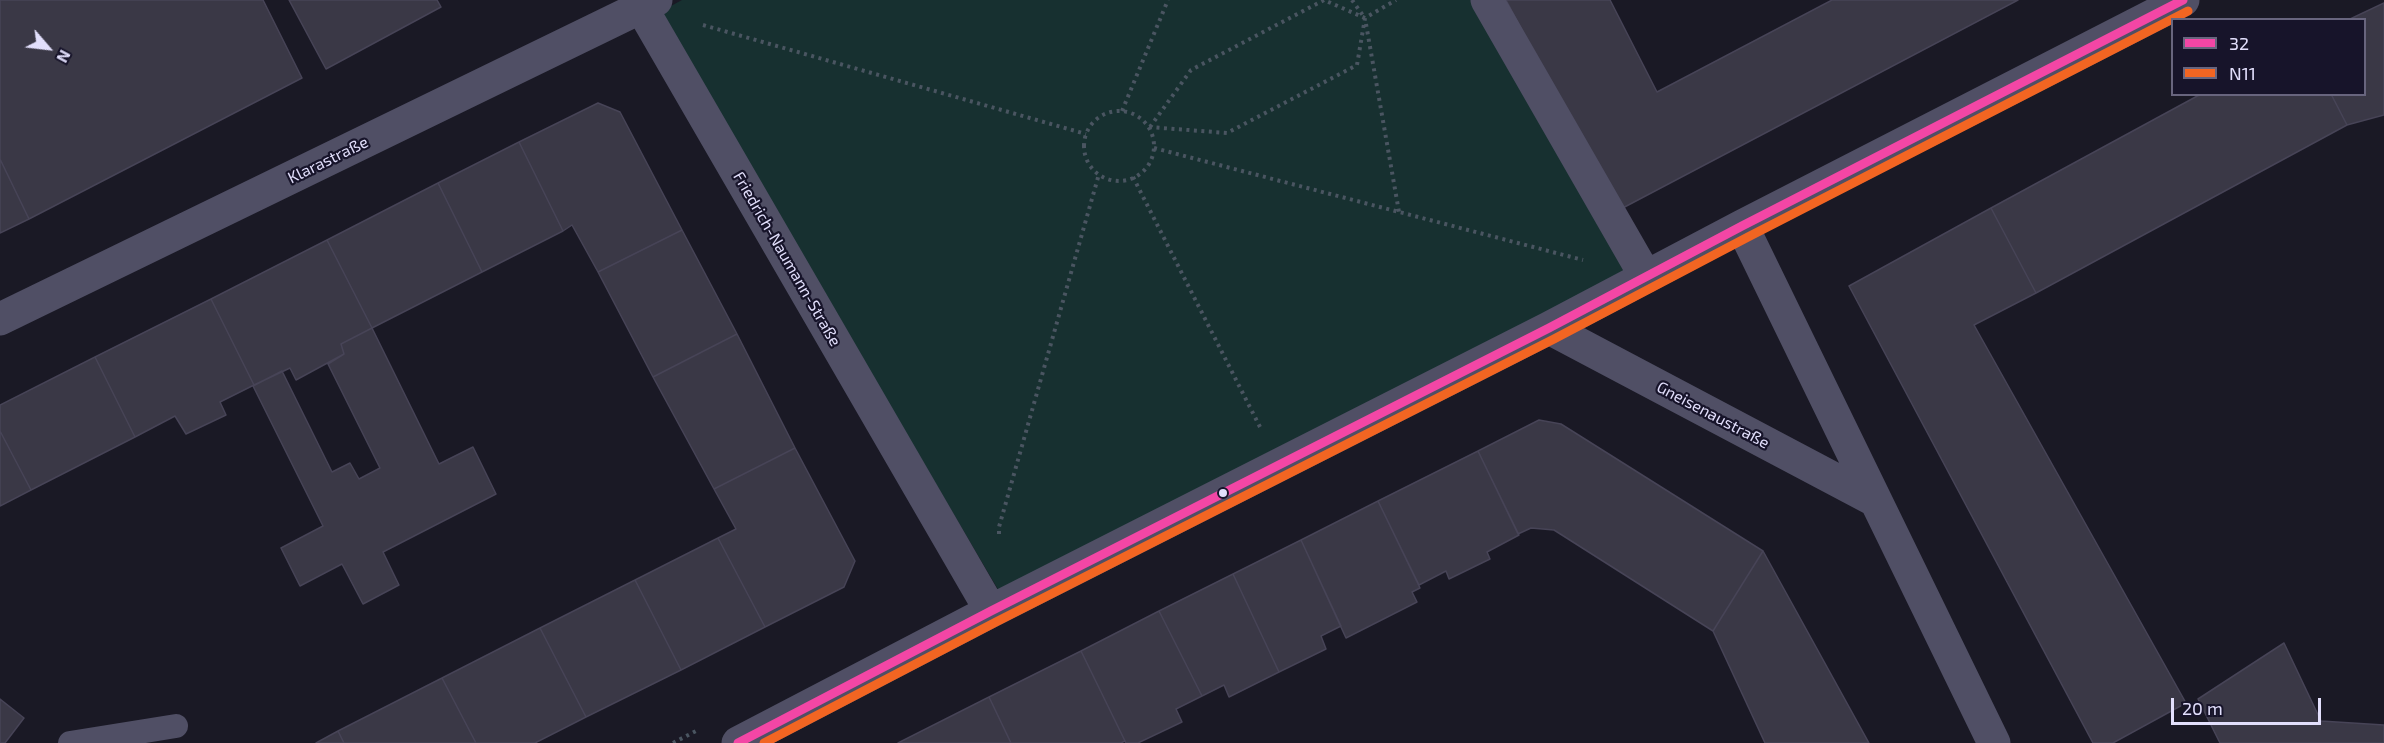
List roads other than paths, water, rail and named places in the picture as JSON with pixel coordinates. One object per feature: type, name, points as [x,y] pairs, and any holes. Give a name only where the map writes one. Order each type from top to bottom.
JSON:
[{"type":"street","points":[[1487,0],[1646,277]]},
{"type":"street","points":[[738,743],[2183,0]]},
{"type":"street","name":"Klarastraße","points":[[0,319],[644,3]]},
{"type":"street","name":"Friedrich-Naumann-Straße","points":[[644,3],[991,611]]},
{"type":"street","points":[[1742,226],[1994,743]]},
{"type":"street","name":"Gneisenaustraße","points":[[1549,328],[1876,501]]},
{"type":"lane","points":[[70,743],[176,726]]}]
